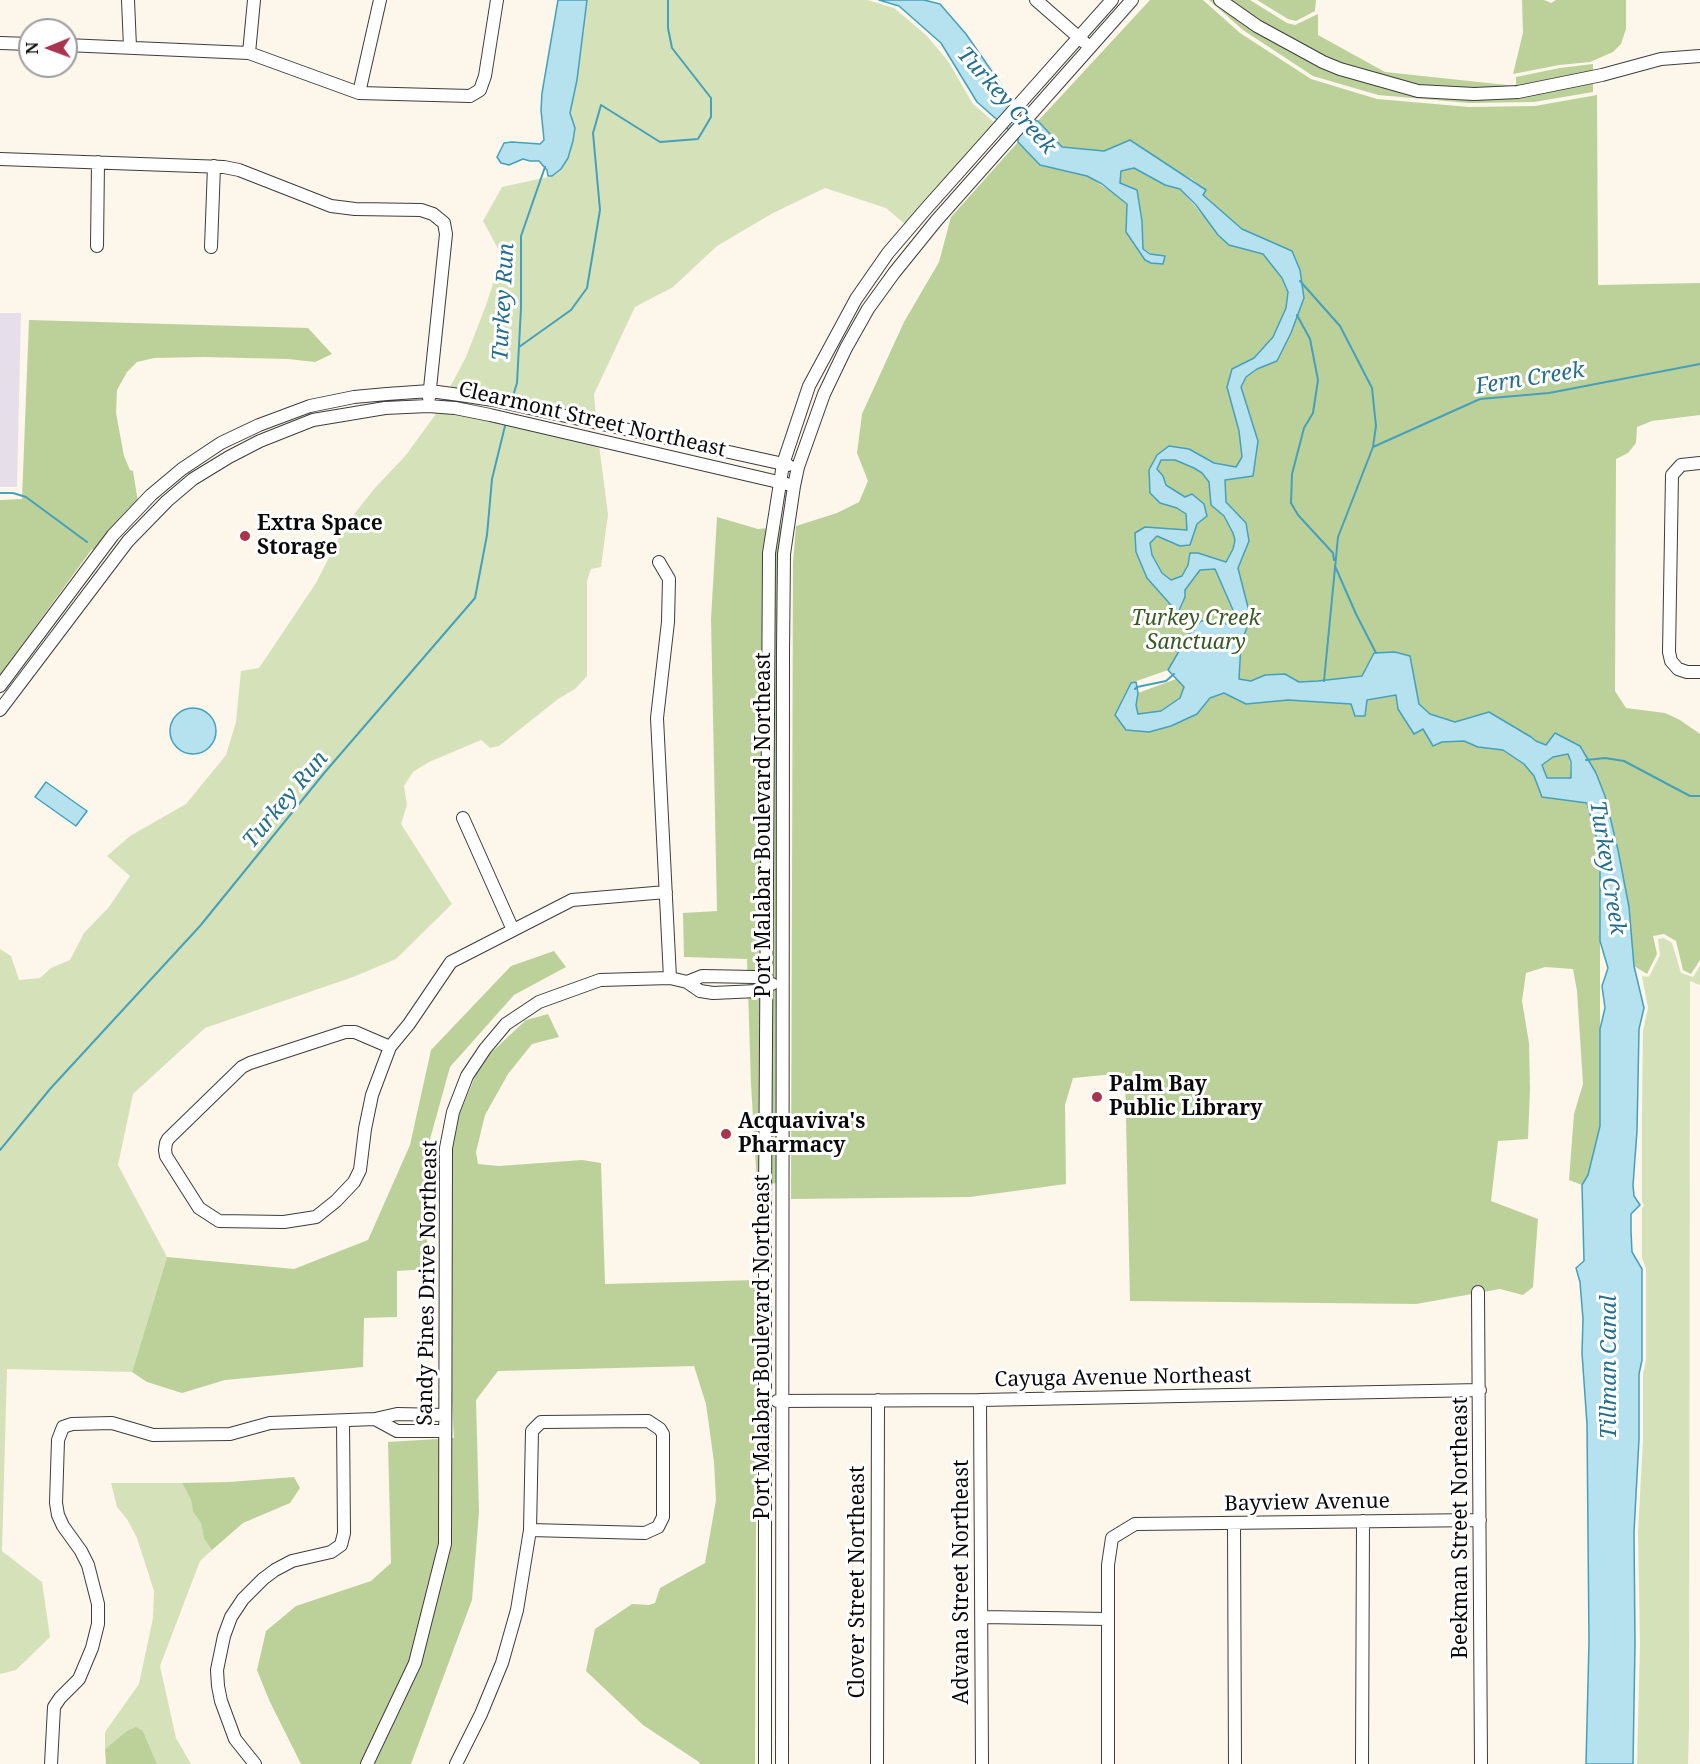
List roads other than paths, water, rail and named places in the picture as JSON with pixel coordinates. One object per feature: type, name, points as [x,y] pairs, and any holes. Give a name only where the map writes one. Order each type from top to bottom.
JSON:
[{"type":"street","points":[[128,0],[130,47]]},
{"type":"street","points":[[249,53],[254,0]]},
{"type":"street","points":[[359,93],[380,0]]},
{"type":"street","points":[[78,45],[249,53],[359,93],[470,96],[480,90],[485,76],[497,0]]},
{"type":"street","points":[[1036,0],[1090,47]]},
{"type":"street","name":"Port Malabar Boulevard Northeast","points":[[765,1764],[769,553],[779,483],[809,386],[856,299],[888,254],[1112,0]]},
{"type":"street","name":"Port Malabar Boulevard Northeast","points":[[782,1764],[784,554],[794,486],[798,467],[824,394],[868,309],[901,264],[985,165],[1132,0]]},
{"type":"street","points":[[1220,0],[1257,26],[1299,50],[1340,69],[1418,91],[1457,94],[1518,92],[1602,75],[1661,58],[1700,56]]},
{"type":"street","points":[[1237,0],[1257,26]]},
{"type":"street","points":[[0,43],[18,44]]},
{"type":"street","points":[[0,159],[214,166],[239,170],[331,207],[421,210],[433,214],[442,220],[446,227],[446,243],[428,406]]},
{"type":"street","points":[[98,162],[98,246]]},
{"type":"street","points":[[211,247],[214,166]]},
{"type":"street","points":[[856,299],[868,309]]},
{"type":"street","points":[[809,386],[824,394]]},
{"type":"street","name":"Clearmont Street Northeast","points":[[0,686],[113,535],[151,495],[182,469],[221,443],[259,425],[310,406],[354,397],[430,391],[493,400],[798,467]]},
{"type":"street","name":"Clearmont Street Northeast","points":[[0,710],[128,541],[167,501],[193,479],[260,441],[313,420],[362,411],[428,406],[490,415],[794,486]]},
{"type":"street","points":[[1700,463],[1681,465],[1672,474],[1669,652],[1671,661],[1678,669],[1700,672]]},
{"type":"street","points":[[659,562],[669,579],[668,622],[657,718],[670,978]]},
{"type":"street","points":[[463,818],[513,930]]},
{"type":"street","points":[[390,1047],[355,1032],[345,1032],[250,1063],[234,1073],[166,1143],[166,1156],[199,1208],[219,1221],[284,1222],[316,1216],[336,1201],[354,1182],[360,1170],[372,1095],[390,1047],[409,1024],[451,962],[572,900],[666,892]]},
{"type":"street","name":"Sandy Pines Drive Northeast","points":[[367,1764],[415,1663],[445,1544],[446,1148],[453,1112],[466,1076],[484,1049],[506,1024],[539,1002],[600,980],[670,978],[687,982],[700,991],[713,993],[758,991],[767,984]]},
{"type":"street","points":[[767,984],[784,984]]},
{"type":"street","points":[[765,1278],[782,1277]]},
{"type":"street","name":"Beekman Street Northeast","points":[[1479,1292],[1481,1764]]},
{"type":"street","name":"Cayuga Avenue Northeast","points":[[766,1401],[980,1400],[1480,1390]]},
{"type":"street","name":"Clover Street Northeast","points":[[876,1764],[878,1400]]},
{"type":"street","name":"Advana Street Northeast","points":[[980,1400],[982,1764]]},
{"type":"street","points":[[51,1764],[54,1707],[79,1679],[92,1648],[98,1624],[98,1604],[88,1565],[58,1515],[56,1503],[58,1440],[63,1427],[72,1424],[112,1423],[153,1435],[230,1434],[270,1423],[375,1419],[397,1414],[445,1415]]},
{"type":"street","points":[[408,1414],[408,1431]]},
{"type":"street","points":[[375,1419],[397,1431],[445,1431]]},
{"type":"street","points":[[255,1764],[235,1739],[221,1701],[217,1670],[224,1636],[231,1617],[243,1599],[269,1575],[292,1562],[331,1552],[341,1545],[344,1533],[343,1421]]},
{"type":"street","points":[[456,1764],[481,1714],[502,1664],[517,1610],[530,1530],[531,1436],[536,1425],[541,1422],[648,1421],[660,1429],[663,1434],[663,1517],[658,1527],[645,1533],[530,1530]]},
{"type":"street","name":"Bayview Avenue","points":[[1107,1619],[1108,1565],[1112,1538],[1135,1524],[1480,1520]]},
{"type":"street","points":[[1362,1764],[1363,1521]]},
{"type":"street","points":[[1234,1524],[1235,1764]]},
{"type":"street","points":[[982,1617],[1107,1619],[1108,1764]]},
{"type":"water","points":[[558,0],[587,0],[577,80],[570,113],[575,128],[573,141],[568,158],[561,169],[552,176],[548,176],[547,170],[539,161],[523,159],[509,165],[501,163],[497,157],[504,143],[540,144],[544,140],[542,93]]},
{"type":"water","name":"Tillman Canal","points":[[879,0],[924,0],[940,4],[966,34],[1007,93],[1062,147],[1104,151],[1130,140],[1206,190],[1203,195],[1242,229],[1292,251],[1300,270],[1304,298],[1291,333],[1277,361],[1257,369],[1246,377],[1241,387],[1258,441],[1253,476],[1225,480],[1226,502],[1246,523],[1249,541],[1238,568],[1252,623],[1247,627],[1241,644],[1239,679],[1251,681],[1265,675],[1285,674],[1299,682],[1362,676],[1374,653],[1395,652],[1410,656],[1419,704],[1430,714],[1455,722],[1489,712],[1546,745],[1555,733],[1580,746],[1596,773],[1605,796],[1618,850],[1629,907],[1634,966],[1644,1008],[1639,1029],[1637,1131],[1633,1185],[1634,1196],[1640,1205],[1631,1214],[1632,1252],[1642,1269],[1642,1360],[1639,1374],[1639,1439],[1634,1532],[1633,1764],[1586,1764],[1589,1642],[1587,1424],[1582,1353],[1583,1319],[1580,1282],[1576,1268],[1584,1261],[1582,1185],[1588,1175],[1600,1126],[1600,1029],[1605,1008],[1602,986],[1608,968],[1600,941],[1600,850],[1587,803],[1542,797],[1534,776],[1524,764],[1503,750],[1478,747],[1464,741],[1442,742],[1433,746],[1423,729],[1414,734],[1398,709],[1396,695],[1367,700],[1365,716],[1355,716],[1351,704],[1288,700],[1246,704],[1224,693],[1210,698],[1197,714],[1171,726],[1149,732],[1126,730],[1115,715],[1131,683],[1136,682],[1138,714],[1161,711],[1180,698],[1184,687],[1168,670],[1189,634],[1201,621],[1218,621],[1235,627],[1233,610],[1215,569],[1200,570],[1185,590],[1185,597],[1178,613],[1147,578],[1136,552],[1135,533],[1145,527],[1187,530],[1186,514],[1177,508],[1160,503],[1150,493],[1149,470],[1157,455],[1169,446],[1189,449],[1214,463],[1236,467],[1242,457],[1239,431],[1227,387],[1232,369],[1254,358],[1273,337],[1286,308],[1288,292],[1282,278],[1263,254],[1229,245],[1180,189],[1165,185],[1134,168],[1121,171],[1120,183],[1137,190],[1142,221],[1143,249],[1150,254],[1165,256],[1163,264],[1145,260],[1126,232],[1127,204],[1102,184],[1087,176],[1040,165],[1018,142],[1018,138],[977,102],[941,43],[899,6]],"holes":[[[1161,460],[1175,460],[1194,468],[1202,473],[1209,482],[1211,505],[1224,516],[1235,540],[1226,562],[1198,553],[1190,553],[1188,565],[1182,576],[1171,580],[1162,573],[1152,555],[1150,543],[1157,536],[1180,546],[1190,545],[1197,524],[1207,516],[1204,504],[1192,494],[1185,497],[1166,485],[1157,469]],[[1568,754],[1571,762],[1571,778],[1547,778],[1542,765],[1553,757]]]},
{"type":"water","points":[[193,708],[209,715],[216,731],[209,747],[193,754],[177,747],[170,731],[177,715]]},
{"type":"water","points":[[46,782],[87,811],[76,826],[35,797]]},
{"type":"waterway","points":[[519,347],[571,310],[587,288],[600,210],[593,133],[601,105],[660,142],[698,139],[711,117],[711,98],[672,48],[668,28],[668,0]]},
{"type":"waterway","name":"Turkey Run","points":[[513,396],[517,383],[521,308],[521,236],[545,167]]},
{"type":"waterway","name":"Fern Creek","points":[[1300,281],[1340,326],[1372,388],[1376,426],[1373,447]]},
{"type":"waterway","points":[[1297,315],[1310,339],[1318,380],[1313,413],[1304,428],[1292,474],[1291,503],[1298,515],[1333,553],[1334,560]]},
{"type":"waterway","name":"Fern Creek","points":[[1324,681],[1338,537],[1373,447],[1480,399],[1549,393],[1700,364]]},
{"type":"waterway","name":"Turkey Run","points":[[0,1150],[50,1089],[200,926],[325,772],[475,598],[487,535],[492,479],[505,426]]},
{"type":"waterway","points":[[0,493],[13,493],[26,497],[87,542]]},
{"type":"waterway","points":[[1335,566],[1376,653]]},
{"type":"waterway","name":"Turkey Creek","points":[[1175,608],[1173,616],[1176,625],[1194,630]]},
{"type":"waterway","name":"Turkey Creek","points":[[1135,689],[1166,681],[1174,674]]},
{"type":"waterway","points":[[1586,760],[1605,758],[1624,761],[1690,796],[1700,796]]},
{"type":"place","name":"Extra Space Storage","points":[[245,536]]},
{"type":"place","name":"Palm Bay Public Library","points":[[1097,1097]]},
{"type":"place","name":"Acquaviva's Pharmacy","points":[[726,1134]]},
{"type":"park label","name":"Turkey Creek Sanctuary","points":[[1196,631]]}]
